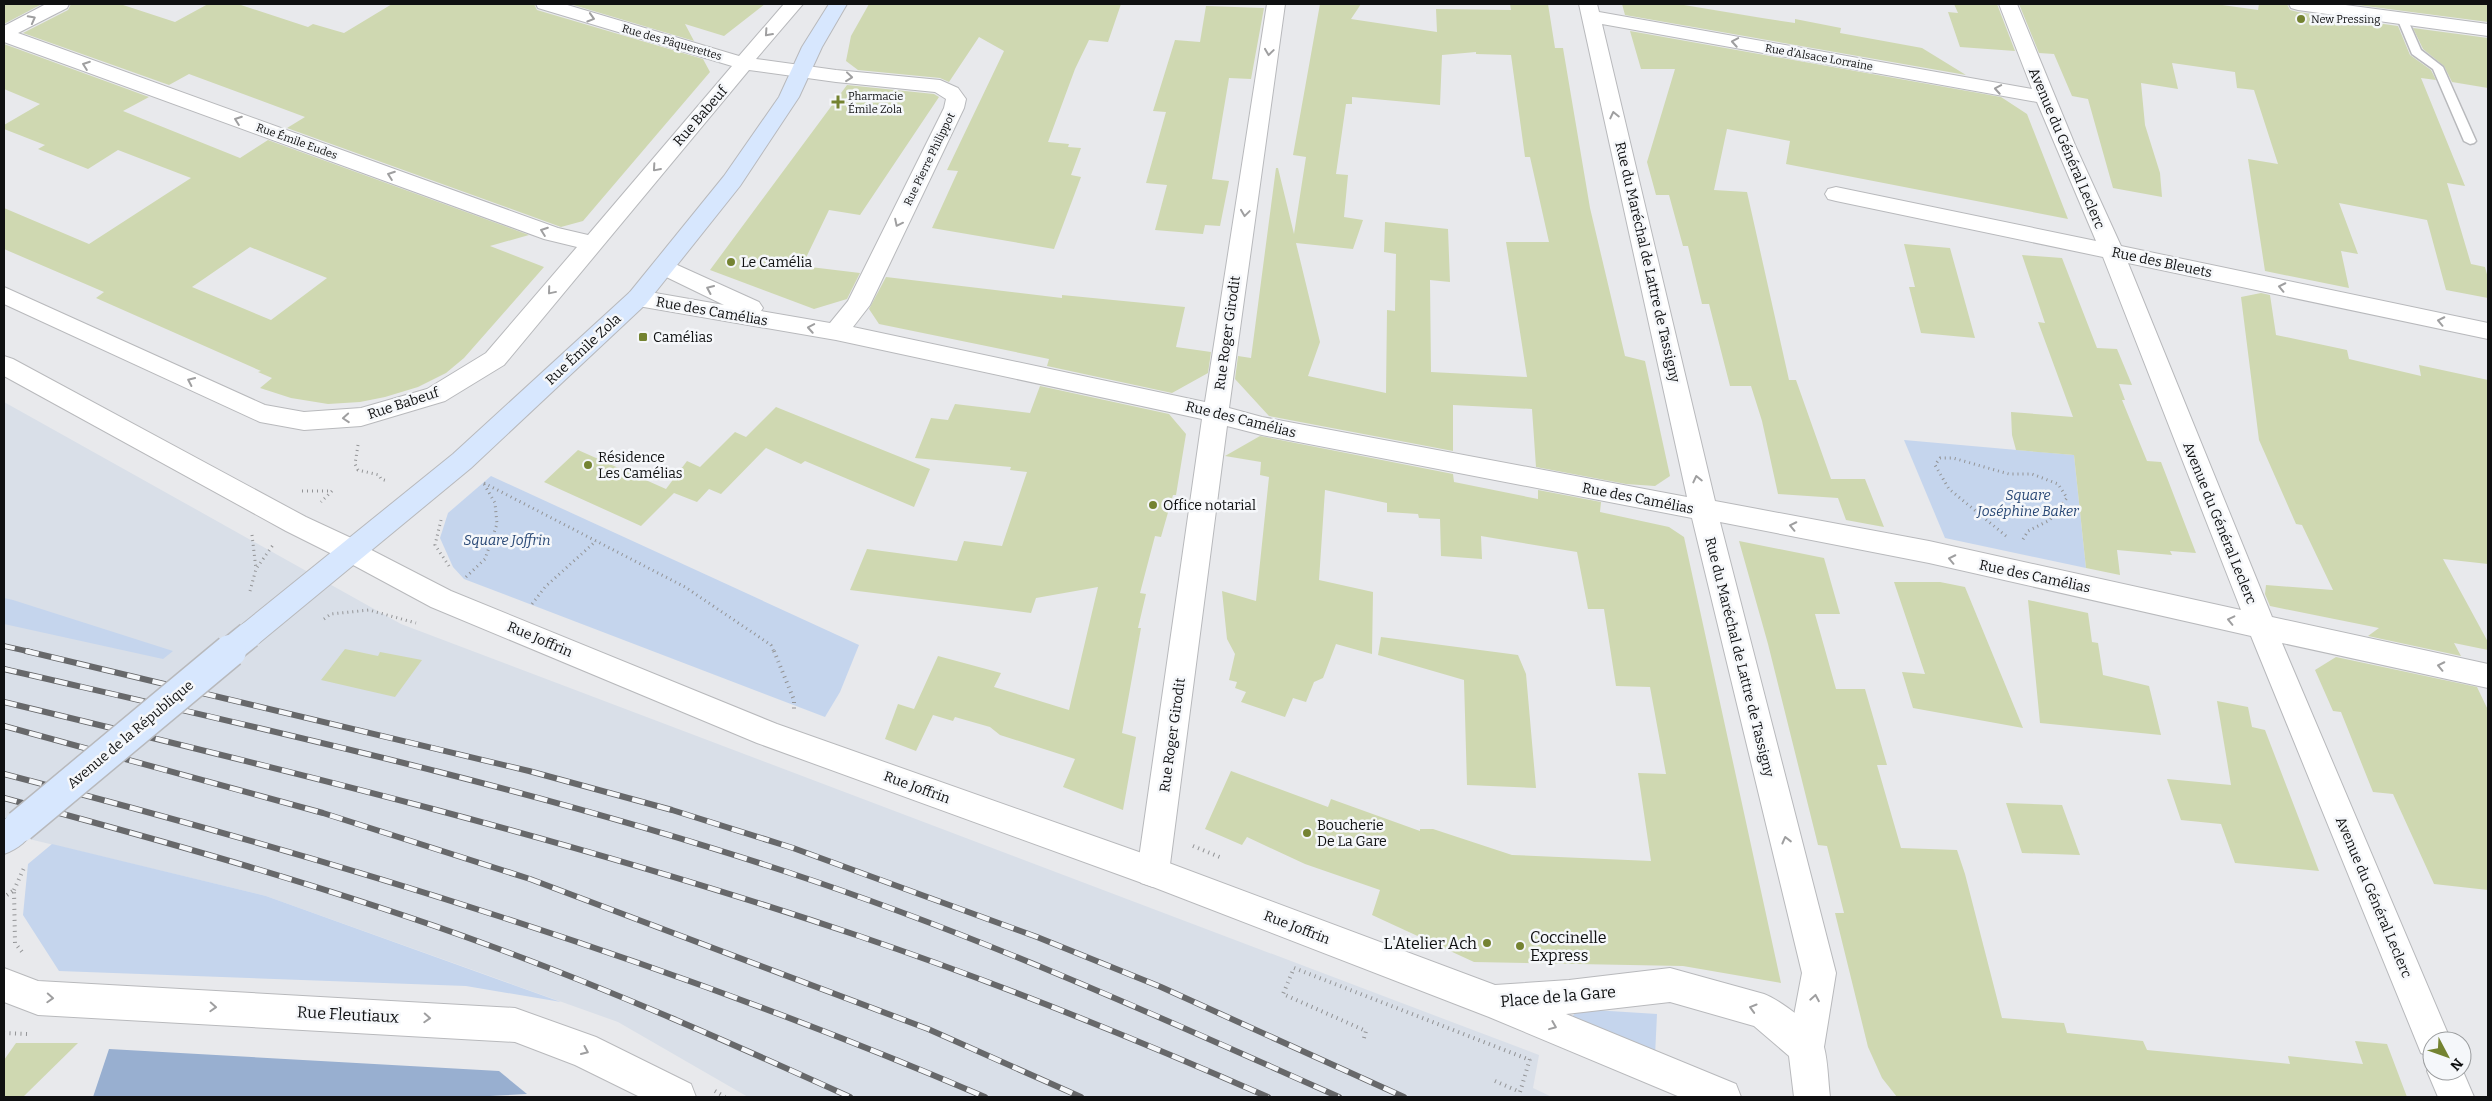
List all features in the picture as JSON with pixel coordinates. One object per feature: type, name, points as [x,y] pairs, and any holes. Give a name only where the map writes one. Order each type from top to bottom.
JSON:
[{"type":"main road","name":"Rue Émile Zola","points":[[252,632],[462,461],[638,298],[732,181],[789,97],[801,70],[838,4]]},
{"type":"main road","name":"Avenue de la République","points":[[12,833],[252,632]]},
{"type":"street","points":[[4,34],[60,4]]},
{"type":"street","name":"Rue des Pâquerettes","points":[[544,4],[744,63],[801,70]]},
{"type":"street","points":[[744,63],[753,49],[794,4]]},
{"type":"street","name":"Rue Roger Girodit","points":[[1153,872],[1216,414],[1276,4]]},
{"type":"street","name":"Avenue du Général Leclerc","points":[[2008,4],[2064,145],[2112,252],[2261,627],[2429,1031]]},
{"type":"street","points":[[2298,4],[2488,30]]},
{"type":"street","name":"Rue d'Alsace Lorraine","points":[[1590,10],[2046,98]]},
{"type":"street","name":"Rue du Maréchal de Lattre de Tassigny","points":[[1590,10],[1704,511],[1819,973],[1806,1046]]},
{"type":"street","name":"Rue Émile Eudes","points":[[4,34],[552,234],[591,243]]},
{"type":"street","name":"Rue Babeuf","points":[[4,295],[260,413],[304,422],[360,417],[436,394],[495,358],[744,63]]},
{"type":"street","name":"Rue Pierre Philippot","points":[[801,70],[940,86],[951,92],[956,99],[858,305],[836,332]]},
{"type":"street","name":"Rue des Bleuets","points":[[1836,194],[2488,331]]},
{"type":"street","name":"Rue des Camélias","points":[[664,267],[786,324]]},
{"type":"street","name":"Rue des Camélias","points":[[638,298],[836,332],[1172,402],[1262,426],[1704,511],[1739,515],[2015,562],[2261,627],[2488,676]]},
{"type":"street","points":[[4,365],[296,524],[352,551]]},
{"type":"street","name":"Rue Joffrin","points":[[352,551],[441,599],[768,734],[1153,872],[1492,1001]]},
{"type":"street","name":"Rue Fleutiaux","points":[[4,985],[38,998],[515,1025],[583,1050],[678,1097]]},
{"type":"street","name":"Place de la Gare","points":[[1492,1001],[1569,996],[1670,985],[1764,1011],[1806,1046]]},
{"type":"street","name":"Place de la Gare","points":[[1492,1001],[1723,1097]]},
{"type":"street","points":[[1806,1046],[1812,1097]]},
{"type":"street","points":[[2449,1081],[2456,1097]]},
{"type":"lane","points":[[2402,18],[2416,52],[2438,67],[2470,141]]},
{"type":"path","points":[[358,444],[355,464],[358,470],[379,475],[381,479],[394,484]]},
{"type":"path","points":[[1940,458],[1953,458],[2009,474],[2032,474],[2058,484],[2067,498],[2050,520],[2028,531],[2015,562],[2010,540],[1949,488],[1935,465],[1940,458]]},
{"type":"path","points":[[479,480],[685,587],[771,646],[794,700],[794,712]]},
{"type":"path","points":[[464,579],[485,559],[497,524],[495,503],[484,483]]},
{"type":"path","points":[[250,594],[256,569],[276,541]]},
{"type":"path","points":[[528,608],[545,587],[596,541]]},
{"type":"path","points":[[323,619],[331,614],[370,610],[414,624],[419,619]]},
{"type":"path","points":[[1364,1038],[1366,1031],[1283,994],[1294,968],[1530,1060]]},
{"type":"path","points":[[1495,1081],[1520,1092],[1532,1054]]},
{"type":"shaded area","points":[[4,402],[401,624],[1539,1055],[1533,1088],[1552,1097],[748,1097],[618,1022],[266,896],[4,833]]},
{"type":"shaded area","points":[[109,1049],[499,1071],[527,1094],[470,1097],[93,1097]]},
{"type":"green space","name":"Square Joséphine Baker","points":[[1904,440],[2074,455],[2086,568],[1945,538]]},
{"type":"green space","name":"Square Joffrin","points":[[491,476],[859,645],[840,692],[825,717],[464,579],[453,567],[440,538],[448,513]]},
{"type":"green space","points":[[4,598],[173,651],[163,659],[4,624]]},
{"type":"green space","points":[[52,844],[266,896],[561,1002],[466,986],[59,971],[23,915],[28,864]]},
{"type":"green space","points":[[1578,1009],[1657,1014],[1655,1056],[1572,1017]]},
{"type":"building","points":[[4,4],[42,4],[4,24]]},
{"type":"building","points":[[71,4],[120,4],[175,22],[208,4],[238,4],[308,27],[313,24],[344,33],[392,4],[534,4],[537,10],[703,59],[710,72],[583,221],[561,227],[287,128],[305,117],[189,74],[169,85],[23,33],[68,10]]},
{"type":"building","points":[[570,4],[765,4],[724,36],[685,24],[694,41]]},
{"type":"building","points":[[869,4],[1121,4],[1108,42],[1089,40],[1075,69],[1048,142],[1069,144],[1068,147],[1081,148],[1071,175],[1081,177],[1054,249],[932,228],[958,171],[947,170],[1004,51],[979,37],[949,82],[940,78],[858,70],[846,61],[851,36]]},
{"type":"building","points":[[1320,4],[1361,4],[1351,19],[1437,32],[1436,9],[1511,10],[1510,4],[1548,4],[1555,48],[1563,48],[1590,208],[1625,356],[1645,361],[1670,476],[1655,486],[1626,484],[1536,467],[1532,409],[1453,405],[1453,451],[1269,416],[1235,379],[1238,356],[1251,358],[1276,168],[1278,168],[1294,234],[1306,157],[1293,155]],"holes":[[[1476,52],[1476,54],[1511,55],[1525,157],[1530,157],[1549,242],[1506,242],[1527,377],[1431,372],[1430,280],[1450,282],[1448,229],[1385,222],[1384,252],[1396,254],[1395,311],[1387,310],[1386,393],[1308,376],[1320,342],[1296,243],[1353,249],[1363,220],[1344,217],[1348,175],[1336,174],[1346,104],[1352,104],[1352,97],[1440,105],[1442,55]]]},
{"type":"building","points":[[1622,4],[1678,4],[1795,23],[1795,19],[1841,28],[1840,33],[1922,48],[1966,75],[1625,15]]},
{"type":"building","points":[[1954,4],[1997,4],[2015,51],[1960,47],[1948,12],[1958,13]]},
{"type":"building","points":[[2019,4],[2215,4],[2258,10],[2259,4],[2287,4],[2290,10],[2298,12],[2398,26],[2410,55],[2431,70],[2436,80],[2421,78],[2465,186],[2447,183],[2471,264],[2485,267],[2488,278],[2488,298],[2446,290],[2427,220],[2339,203],[2358,254],[2341,251],[2349,288],[2265,271],[2248,159],[2278,164],[2254,90],[2237,88],[2235,72],[2172,63],[2178,89],[2141,83],[2145,125],[2160,173],[2162,197],[2113,188],[2088,99],[2072,96],[2054,54],[2039,53]]},
{"type":"building","points":[[2350,4],[2488,4],[2488,22]]},
{"type":"building","points":[[1206,6],[1264,8],[1251,79],[1229,78],[1212,179],[1229,181],[1220,226],[1205,225],[1203,234],[1155,230],[1167,185],[1146,183],[1166,112],[1153,111],[1175,40],[1200,42]]},
{"type":"building","points":[[2413,28],[2488,38],[2488,88],[2452,82],[2444,66],[2423,49]]},
{"type":"building","points":[[1630,31],[2001,97],[2027,114],[2068,219],[1786,164],[1790,141],[1727,129],[1714,190],[1747,192],[1789,380],[1796,380],[1831,479],[1865,479],[1884,527],[1846,520],[1838,498],[1778,494],[1762,421],[1751,386],[1730,386],[1709,304],[1702,304],[1688,246],[1683,246],[1669,195],[1656,195],[1647,162],[1675,69],[1641,69]]},
{"type":"building","points":[[4,44],[149,97],[123,111],[240,158],[268,140],[529,235],[490,246],[544,267],[464,358],[446,373],[418,387],[360,402],[328,404],[291,398],[260,388],[272,378],[258,372],[261,371],[96,298],[104,292],[4,249],[4,208],[89,244],[191,178],[118,150],[88,169],[38,149],[45,145],[4,129],[4,125],[40,104],[4,89]],"holes":[[[250,247],[327,278],[271,320],[192,287]]]},
{"type":"building","points":[[847,85],[934,94],[939,97],[860,215],[829,210],[802,266],[860,273],[847,299],[814,309],[710,270]]},
{"type":"building","points":[[1904,244],[1950,248],[1975,338],[1921,333],[1909,287],[1915,287]]},
{"type":"building","points":[[2022,255],[2062,258],[2097,348],[2117,349],[2132,385],[2119,384],[2125,400],[2122,400],[2147,461],[2161,462],[2196,553],[2170,551],[2172,555],[2117,550],[2120,575],[2086,568],[2074,455],[2016,450],[2012,435],[2011,412],[2073,417],[2038,322],[2045,323]]},
{"type":"building","points":[[886,277],[1062,298],[1062,295],[1185,307],[1176,347],[1211,352],[1208,373],[1172,393],[1047,366],[1049,359],[879,324],[869,309]]},
{"type":"building","points":[[2261,293],[2270,295],[2276,335],[2347,350],[2349,359],[2421,376],[2419,365],[2488,380],[2488,564],[2443,559],[2488,642],[2488,650],[2454,643],[2461,656],[2368,636],[2379,628],[2270,606],[2265,594],[2266,585],[2333,590],[2302,525],[2296,524],[2259,440],[2241,297]]},
{"type":"building","points":[[1040,386],[1169,414],[1186,434],[1176,495],[1173,495],[1161,537],[1155,536],[1140,593],[1146,594],[1138,628],[1141,628],[1122,733],[1136,737],[1123,810],[1063,787],[1075,759],[1000,735],[990,727],[955,717],[953,721],[933,715],[916,751],[885,739],[898,704],[914,709],[938,656],[1001,673],[994,687],[1069,710],[1098,587],[1036,598],[1031,613],[850,590],[867,549],[957,561],[964,541],[1002,546],[1027,472],[1010,470],[1011,467],[915,458],[931,418],[948,420],[955,404],[1030,413]]},
{"type":"building","name":"Résidence Les Camélias","points":[[776,407],[930,469],[914,507],[805,461],[801,464],[766,448],[721,494],[709,489],[697,502],[674,493],[641,526],[544,482],[578,450],[666,489],[687,461],[700,467],[735,432],[746,437]]},
{"type":"building","points":[[1260,436],[1453,474],[1454,482],[1538,499],[1538,490],[1601,502],[1600,512],[1669,527],[1684,537],[1781,983],[1683,966],[1474,962],[1372,915],[1380,890],[1305,864],[1247,837],[1242,845],[1205,829],[1231,771],[1328,807],[1331,799],[1420,831],[1420,829],[1433,829],[1512,855],[1651,861],[1638,773],[1666,774],[1650,687],[1616,686],[1604,609],[1588,609],[1577,552],[1481,536],[1482,559],[1441,556],[1440,519],[1419,518],[1418,514],[1387,512],[1387,503],[1325,490],[1319,580],[1373,592],[1372,654],[1336,644],[1323,678],[1314,682],[1306,702],[1293,698],[1285,717],[1241,702],[1246,692],[1235,688],[1237,682],[1229,680],[1235,654],[1227,639],[1222,591],[1256,601],[1269,477],[1260,475],[1261,462],[1225,456]]},
{"type":"building","points":[[1739,541],[1824,558],[1840,614],[1815,614],[1836,689],[1865,689],[1887,765],[1877,765],[1901,848],[1957,850],[1965,874],[2002,1018],[2064,1023],[2067,1033],[2143,1041],[2147,1050],[2290,1064],[2288,1056],[2363,1064],[2355,1041],[2387,1044],[2407,1097],[1897,1097],[1882,1078],[1868,1047],[1835,913],[1844,913],[1827,846],[1818,845],[1768,644]]},
{"type":"building","points":[[1894,582],[1940,582],[1965,587],[2023,728],[1913,708],[1902,672],[1925,674]]},
{"type":"building","points":[[2028,600],[2088,613],[2092,642],[2098,643],[2103,675],[2149,686],[2161,735],[2040,723]]},
{"type":"building","points":[[1381,637],[1518,655],[1526,674],[1536,788],[1467,785],[1464,680],[1378,655]]},
{"type":"building","points":[[345,649],[378,656],[380,652],[422,660],[395,697],[321,680]]},
{"type":"building","points":[[2336,657],[2477,687],[2488,710],[2488,890],[2434,884],[2393,794],[2373,792],[2341,712],[2333,711],[2315,670]]},
{"type":"building","points":[[2217,701],[2248,707],[2252,727],[2265,730],[2319,871],[2235,863],[2221,824],[2181,820],[2167,779],[2231,785]]},
{"type":"building","points":[[2006,803],[2062,805],[2080,855],[2022,853]]},
{"type":"building","points":[[16,1043],[78,1043],[23,1097],[4,1097],[4,1060]]},
{"type":"railway","points":[[4,646],[31,652]]},
{"type":"railway","points":[[26,651],[529,771],[672,810],[793,848],[1037,937],[1161,987],[1404,1097]]},
{"type":"railway","points":[[4,669],[301,738],[498,787],[693,842],[790,873],[860,897],[999,950],[1135,1007],[1339,1097]]},
{"type":"railway","points":[[4,702],[434,809],[541,838],[753,901],[911,954],[1014,992],[1268,1097]]},
{"type":"railway","points":[[4,726],[323,813],[530,879],[928,1029],[1081,1097]]},
{"type":"railway","points":[[4,774],[253,842],[377,878],[500,917],[745,1001],[985,1097]]},
{"type":"railway","points":[[4,798],[248,866],[488,945],[716,1037],[850,1097]]},
{"type":"place","name":"New Pressing","points":[[2301,19]]},
{"type":"place","name":"Pharmacie Émile Zola","points":[[838,102]]},
{"type":"place","name":"Le Camélia","points":[[731,262]]},
{"type":"place","name":"Camélias","points":[[643,337]]},
{"type":"place","name":"Résidence Les Camélias","points":[[588,465]]},
{"type":"place","name":"Office notarial","points":[[1153,505]]},
{"type":"place","name":"Boucherie De La Gare","points":[[1307,833]]},
{"type":"place","name":"L'Atelier Ach","points":[[1487,943]]},
{"type":"place","name":"Coccinelle Express","points":[[1520,946]]}]
